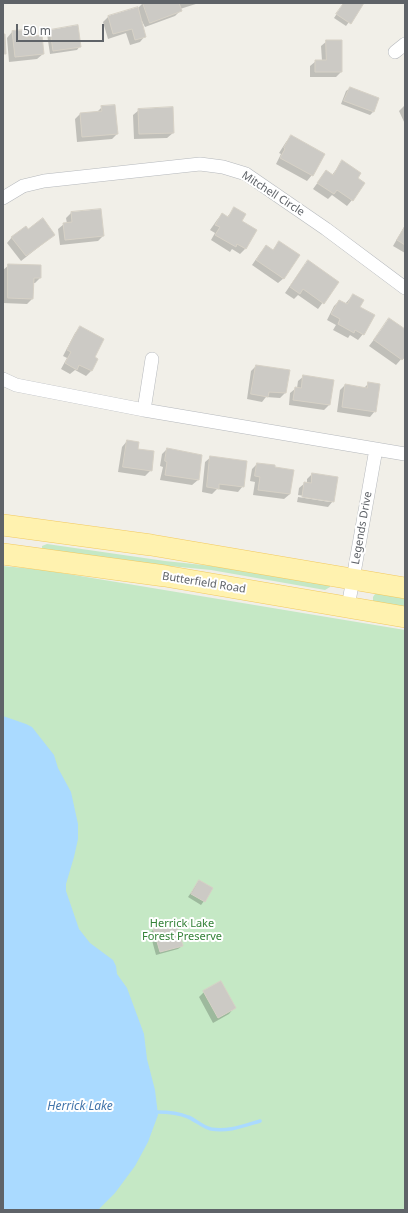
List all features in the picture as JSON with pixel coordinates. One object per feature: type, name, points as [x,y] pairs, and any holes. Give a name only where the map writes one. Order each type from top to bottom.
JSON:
[{"type":"main road","points":[[3,525],[143,544],[405,588]]},
{"type":"main road","name":"Butterfield Road","points":[[3,554],[149,574],[405,617]]},
{"type":"street","name":"Mitchell Circle","points":[[3,198],[22,186],[44,181],[200,164],[223,166],[246,174],[326,229],[405,288]]},
{"type":"street","points":[[144,410],[152,359]]},
{"type":"street","points":[[3,379],[16,385],[144,410],[405,454]]},
{"type":"street","name":"Legends Drive","points":[[348,607],[376,449]]},
{"type":"green space","points":[[47,544],[165,561],[278,573],[330,584],[330,587],[325,590],[211,570],[97,559],[42,550],[42,546]]},
{"type":"green space","name":"Herrick Lake Forest Preserve","points":[[3,566],[44,570],[405,630],[405,1210],[3,1210]]},
{"type":"green space","points":[[377,591],[405,595],[405,610],[373,602],[373,597]]},
{"type":"water","name":"Herrick Lake","points":[[3,716],[32,727],[54,755],[58,768],[71,792],[78,824],[78,839],[66,884],[66,891],[79,929],[90,943],[113,960],[116,966],[117,974],[127,988],[144,1034],[147,1059],[155,1090],[158,1115],[148,1142],[135,1166],[115,1193],[98,1210],[3,1210]]},
{"type":"building","points":[[143,3],[179,3],[182,11],[150,23]]},
{"type":"building","points":[[344,3],[364,3],[351,24],[336,14]]},
{"type":"building","points":[[138,7],[146,37],[135,40],[132,29],[113,34],[108,16]]},
{"type":"building","points":[[78,25],[81,47],[53,51],[50,30]]},
{"type":"building","points":[[25,30],[26,37],[42,35],[44,54],[15,57],[12,31]]},
{"type":"building","points":[[3,34],[5,34],[6,54],[3,54]]},
{"type":"building","points":[[326,40],[342,40],[342,72],[315,72],[315,60],[326,60]]},
{"type":"building","points":[[350,87],[379,98],[374,112],[344,101]]},
{"type":"building","points":[[115,105],[118,134],[82,137],[80,113],[102,111],[101,106]]},
{"type":"building","points":[[173,107],[174,133],[139,134],[138,109]]},
{"type":"building","points":[[291,135],[325,154],[313,176],[280,158]]},
{"type":"building","points":[[342,160],[361,173],[358,178],[365,183],[353,201],[337,190],[334,194],[317,183],[326,170],[333,175]]},
{"type":"building","points":[[234,207],[246,214],[242,221],[257,230],[246,249],[237,244],[236,247],[215,235],[220,227],[215,225],[222,213],[228,217]]},
{"type":"building","points":[[101,209],[104,236],[65,240],[63,223],[72,222],[71,212]]},
{"type":"building","points":[[43,218],[55,235],[26,256],[11,237],[26,226],[28,229]]},
{"type":"building","points":[[405,227],[405,245],[397,240]]},
{"type":"building","points":[[279,241],[300,255],[284,279],[256,260],[266,245],[273,250]]},
{"type":"building","points":[[308,260],[339,282],[324,304],[303,289],[300,294],[290,287]]},
{"type":"building","points":[[8,264],[41,265],[41,278],[34,278],[33,299],[8,298]]},
{"type":"building","points":[[353,294],[364,300],[360,307],[375,315],[364,335],[355,330],[354,333],[338,324],[340,319],[331,314],[339,300],[347,304]]},
{"type":"building","points":[[389,318],[405,329],[405,357],[402,360],[374,340]]},
{"type":"building","points":[[80,326],[104,339],[95,357],[98,359],[92,371],[79,365],[77,370],[65,363],[71,352],[67,350]]},
{"type":"building","points":[[256,365],[290,370],[286,393],[269,392],[268,397],[251,394]]},
{"type":"building","points":[[303,375],[334,380],[330,405],[293,400],[295,387],[301,388]]},
{"type":"building","points":[[368,382],[380,384],[376,412],[342,407],[345,384],[367,388]]},
{"type":"building","points":[[127,440],[139,442],[138,449],[154,451],[152,471],[123,467]]},
{"type":"building","points":[[167,448],[202,455],[199,480],[165,475]]},
{"type":"building","points":[[210,456],[247,461],[244,487],[219,484],[219,489],[207,487]]},
{"type":"building","points":[[257,463],[275,465],[275,467],[294,470],[290,494],[258,490],[260,477],[255,476]]},
{"type":"building","points":[[312,473],[338,477],[334,502],[302,497],[304,482],[311,483]]},
{"type":"building","points":[[199,880],[213,888],[205,902],[191,894]]},
{"type":"building","points":[[176,922],[183,946],[160,952],[153,928]]},
{"type":"building","points":[[221,981],[236,1008],[218,1018],[203,991]]},
{"type":"waterway","points":[[157,1112],[181,1115],[191,1118],[208,1128],[217,1130],[236,1128],[260,1121]]}]
